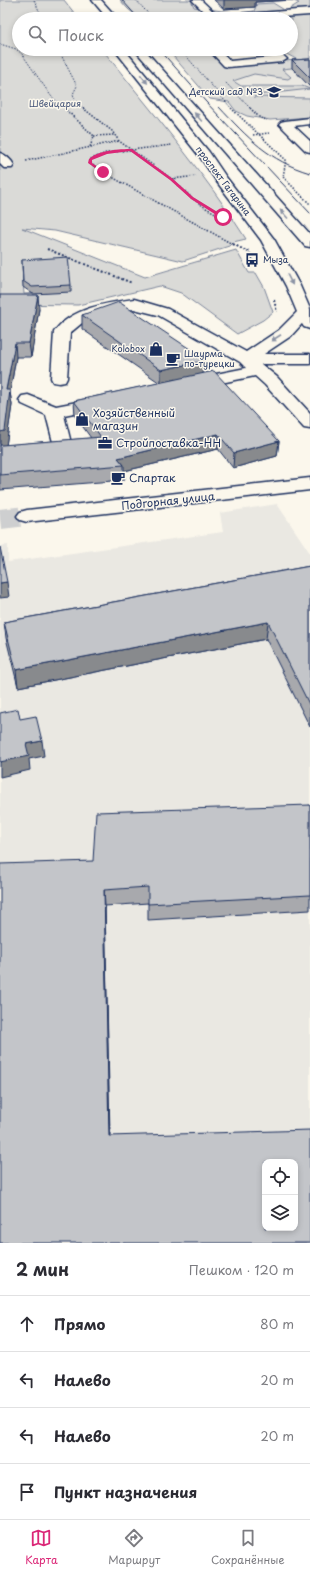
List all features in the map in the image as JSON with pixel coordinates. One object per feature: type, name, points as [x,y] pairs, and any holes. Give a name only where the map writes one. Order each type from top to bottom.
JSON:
[{"type":"main road","points":[[96,0],[107,12]]},
{"type":"main road","points":[[196,0],[209,12]]},
{"type":"main road","points":[[298,13],[310,12]]},
{"type":"main road","name":"проспект Гагарина","points":[[125,56],[205,155],[221,179],[267,239],[293,286],[307,318]]},
{"type":"main road","name":"проспект Гагарина","points":[[145,56],[310,243]]},
{"type":"main road","points":[[220,56],[228,64],[282,60],[278,56]]},
{"type":"main road","points":[[285,124],[310,121]]},
{"type":"main road","points":[[285,124],[310,148]]},
{"type":"main road","points":[[59,378],[62,332],[76,320],[106,308],[134,304],[163,312],[246,359],[271,380],[310,424]]},
{"type":"main road","points":[[246,359],[307,318]]},
{"type":"main road","points":[[246,359],[310,358]]},
{"type":"main road","points":[[176,387],[259,370]]},
{"type":"main road","points":[[28,400],[54,412],[115,400]]},
{"type":"main road","points":[[26,450],[63,446],[54,412]]},
{"type":"main road","name":"Подгорная улица","points":[[27,516],[310,484]]},
{"type":"path","points":[[34,0],[40,12]]},
{"type":"path","points":[[136,0],[147,12]]},
{"type":"path","points":[[0,44],[12,48]]},
{"type":"path","points":[[23,56],[51,96],[94,136]]},
{"type":"path","points":[[62,56],[76,81],[77,86],[73,94],[76,102],[119,141],[172,179],[192,198],[206,208],[228,219]]},
{"type":"path","points":[[186,56],[232,109],[286,160],[283,177],[310,204]]},
{"type":"path","points":[[228,64],[214,71],[260,118],[285,124]]},
{"type":"path","points":[[253,134],[258,134]]},
{"type":"path","points":[[94,136],[114,135]]},
{"type":"path","points":[[90,147],[94,136]]},
{"type":"path","points":[[4,161],[119,141]]},
{"type":"path","points":[[173,145],[98,155],[90,159],[90,163],[103,172],[248,252]]},
{"type":"path","points":[[172,179],[199,176],[195,171]]},
{"type":"path","points":[[245,246],[259,270]]},
{"type":"path","points":[[47,249],[150,290],[134,304]]},
{"type":"path","points":[[274,300],[285,333]]},
{"type":"shaded area","name":"Детский сад №3","points":[[310,63],[310,113],[264,118],[217,71]]},
{"type":"shaded area","points":[[277,504],[310,553],[310,1243],[0,1243],[0,546],[8,545],[8,562],[223,532],[220,513]]},
{"type":"green space","name":"Швейцария","points":[[0,0],[64,0],[73,12],[12,12],[12,56],[108,56],[195,166],[230,214],[246,239],[233,242],[229,246],[183,261],[55,231],[22,228],[145,277],[236,250],[249,273],[256,273],[264,287],[273,312],[263,320],[237,334],[181,293],[160,286],[78,305],[0,304]],"holes":[[[22,266],[71,291],[24,294]]]},
{"type":"green space","points":[[120,0],[191,0],[194,7],[229,12],[132,12]]},
{"type":"green space","points":[[291,0],[310,0],[310,66],[282,69],[291,77],[288,79],[254,74],[233,81],[241,86],[302,86],[310,89],[257,95],[254,97],[310,98],[310,117],[270,120],[247,116],[236,111],[229,102],[210,99],[173,56],[217,56],[225,65],[298,60],[290,56],[298,56],[298,12],[245,12],[254,11],[257,4],[273,3],[286,11],[299,3]]},
{"type":"building","points":[[310,59],[310,78],[292,60]]},
{"type":"building","points":[[68,257],[71,285],[32,287],[23,281],[22,260]]},
{"type":"building","points":[[0,295],[38,295],[29,343],[15,343],[6,390],[10,390],[5,431],[0,432]]},
{"type":"building","points":[[119,302],[196,353],[204,361],[161,370],[82,315]]},
{"type":"building","points":[[214,371],[279,441],[234,453],[218,434],[118,458],[124,465],[0,475],[0,445],[101,437],[74,401]]},
{"type":"building","points":[[0,547],[7,582],[0,583]]},
{"type":"building","points":[[310,566],[310,706],[268,622],[16,670],[4,622]]},
{"type":"building","points":[[18,709],[20,719],[36,716],[42,741],[26,744],[29,756],[0,762],[0,713]]},
{"type":"building","points":[[310,805],[310,895],[148,904],[148,887],[104,890],[109,1136],[310,1130],[310,1243],[0,1243],[0,864],[93,861],[96,812]]},
{"type":"tunnel","points":[[0,519],[27,516]]},
{"type":"tram line","points":[[122,0],[133,12]]},
{"type":"tram line","points":[[165,56],[310,213]]},
{"type":"tram line","points":[[219,107],[249,138],[271,155],[282,162],[310,173]]},
{"type":"place","name":"Детский сад №3","points":[[274,92]]},
{"type":"place","name":"Мыза","points":[[252,260]]},
{"type":"place","name":"Kolobox","points":[[156,349]]},
{"type":"place","name":"Шаурма по-турецки","points":[[173,359]]},
{"type":"place","name":"Хозяйственный магазин","points":[[82,419]]},
{"type":"place","name":"Стройпоставка-НН","points":[[105,443]]},
{"type":"place","name":"Спартак","points":[[118,478]]},
{"type":"route","points":[[103,172],[92,166],[90,159],[106,153],[131,150],[172,179],[192,198],[206,208],[223,217]]}]
